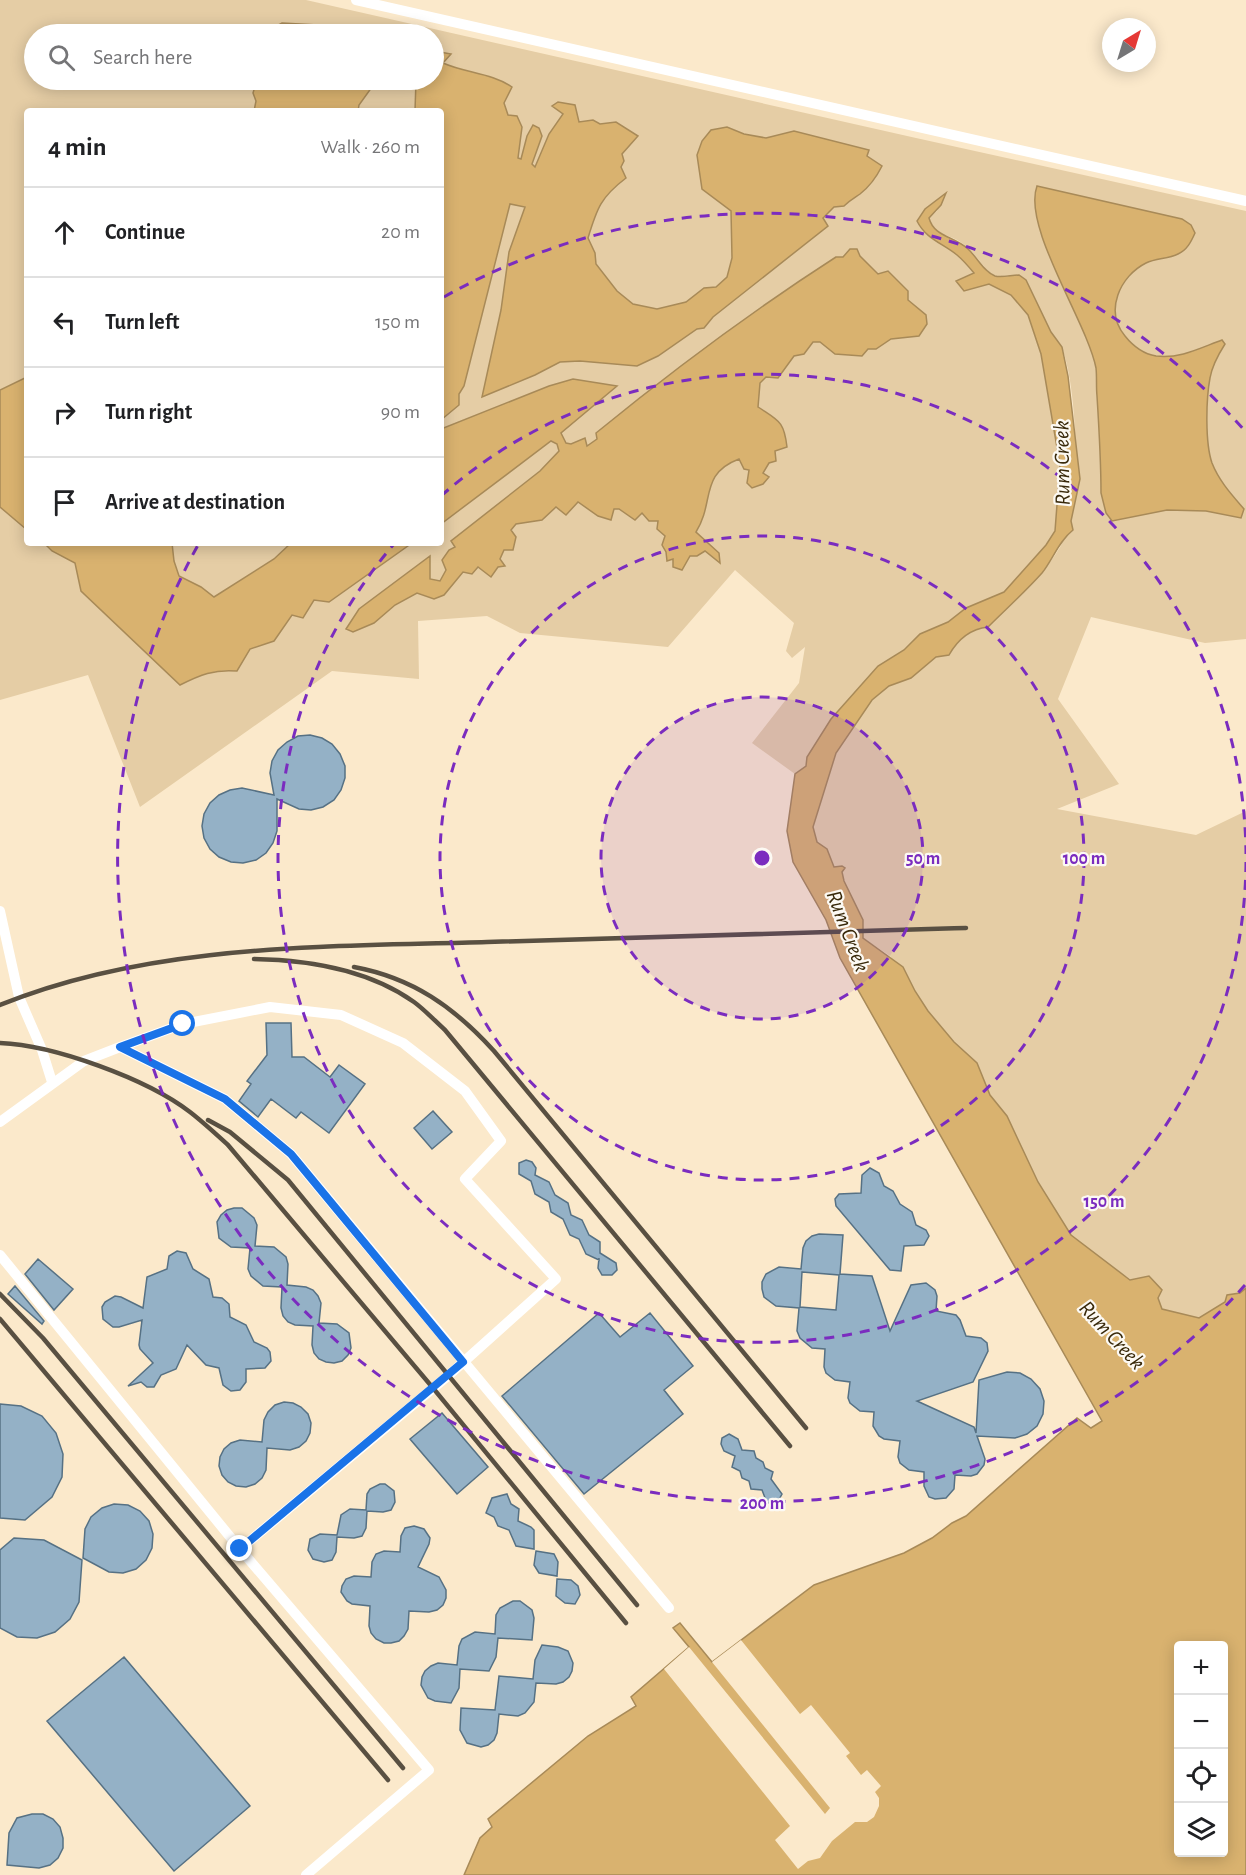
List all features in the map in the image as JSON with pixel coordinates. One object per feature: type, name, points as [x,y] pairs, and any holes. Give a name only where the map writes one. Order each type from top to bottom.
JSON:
[{"type":"lane","points":[[356,0],[1246,201]]},
{"type":"lane","points":[[0,911],[19,997],[42,1050],[52,1082]]},
{"type":"lane","points":[[0,1122],[52,1082],[84,1061],[183,1024],[270,1007],[342,1015],[403,1043],[465,1091],[501,1141],[465,1179],[556,1279],[463,1362],[240,1549]]},
{"type":"lane","points":[[120,1047],[225,1099],[291,1154],[669,1608]]},
{"type":"lane","points":[[0,1255],[240,1549],[429,1770],[306,1875]]},
{"type":"shaded area","points":[[0,0],[306,0],[412,24],[24,24],[24,90],[444,90],[444,31],[1246,211],[1246,639],[1205,643],[1091,617],[1058,699],[1119,784],[1057,809],[1196,835],[1246,811],[1246,1288],[1240,1293],[1227,1295],[1226,1302],[1199,1318],[1162,1309],[1158,1298],[1099,1258],[1071,1235],[1038,1182],[1007,1116],[990,1095],[977,1063],[954,1042],[928,1011],[890,956],[863,938],[863,920],[842,872],[834,867],[827,850],[817,842],[813,827],[836,753],[872,700],[889,686],[911,678],[936,657],[949,655],[956,644],[970,633],[988,627],[1050,563],[1065,538],[1070,521],[1074,498],[1076,444],[1071,389],[1062,348],[1048,327],[1026,280],[1007,275],[996,277],[963,244],[938,232],[933,227],[929,218],[937,211],[945,194],[925,209],[917,220],[958,255],[974,273],[1011,295],[1028,315],[1041,354],[1060,465],[1055,531],[1046,545],[1004,592],[966,608],[948,622],[920,634],[904,650],[878,666],[831,719],[807,757],[806,766],[795,774],[752,743],[799,683],[805,647],[792,658],[786,651],[794,623],[735,570],[668,647],[520,633],[487,616],[418,621],[419,679],[332,671],[140,807],[88,675],[0,700]]},
{"type":"water","points":[[444,53],[451,54],[444,62]]},
{"type":"water","points":[[444,63],[496,79],[512,87],[504,103],[508,115],[517,116],[522,127],[518,158],[521,159],[527,136],[533,125],[539,128],[542,136],[532,164],[535,167],[549,134],[563,114],[552,106],[558,102],[575,105],[579,122],[593,120],[600,124],[616,122],[638,136],[622,154],[624,161],[621,167],[626,178],[605,197],[588,238],[595,253],[596,264],[617,291],[633,304],[657,309],[686,302],[704,288],[716,287],[727,277],[732,258],[731,211],[702,189],[697,155],[702,141],[711,130],[727,127],[744,134],[766,138],[794,131],[869,150],[867,156],[882,166],[863,191],[844,206],[834,207],[823,218],[828,226],[713,317],[704,328],[697,329],[658,356],[637,366],[580,361],[560,362],[482,397],[501,310],[509,252],[525,207],[510,204],[464,386],[459,394],[459,405],[444,418],[444,108],[415,108],[416,90],[444,90]]},
{"type":"water","points":[[254,90],[370,90],[358,108],[255,108],[256,101]]},
{"type":"water","points":[[1037,186],[1182,219],[1191,225],[1195,233],[1184,250],[1174,256],[1146,263],[1129,276],[1118,295],[1116,316],[1128,340],[1139,349],[1152,355],[1173,356],[1222,340],[1225,344],[1212,369],[1210,378],[1207,409],[1208,444],[1212,463],[1218,476],[1244,509],[1241,518],[1206,511],[1167,510],[1112,521],[1106,513],[1101,493],[1096,368],[1039,225],[1035,204]]},
{"type":"water","name":"Rum Creek","points":[[946,193],[941,205],[929,218],[935,229],[968,249],[991,274],[1000,277],[1019,275],[1026,280],[1051,332],[1062,347],[1068,376],[1080,479],[1071,521],[1073,530],[1064,539],[1042,573],[988,627],[970,633],[956,644],[949,655],[936,657],[911,678],[889,686],[872,700],[836,753],[813,827],[817,842],[827,849],[834,867],[845,868],[842,872],[844,881],[863,920],[863,938],[903,967],[928,1011],[954,1042],[977,1063],[990,1095],[1007,1116],[1038,1182],[1071,1235],[1130,1280],[1149,1276],[1162,1290],[1158,1298],[1162,1309],[1199,1318],[1225,1302],[1227,1295],[1240,1293],[1246,1288],[1246,1875],[464,1875],[480,1838],[492,1827],[488,1819],[588,1736],[636,1706],[631,1697],[689,1647],[673,1628],[680,1623],[712,1662],[814,1585],[904,1553],[966,1516],[1077,1418],[1091,1428],[1102,1421],[840,958],[826,920],[793,862],[787,831],[795,774],[806,766],[807,757],[831,719],[878,666],[904,650],[920,634],[948,622],[966,608],[1004,592],[1046,545],[1055,531],[1060,465],[1041,354],[1028,315],[1011,295],[989,284],[964,291],[956,281],[974,273],[957,255],[930,237],[917,221],[925,209]]},
{"type":"water","points":[[850,249],[857,249],[860,256],[878,274],[888,271],[908,291],[908,300],[926,315],[927,324],[919,336],[891,339],[876,349],[868,349],[862,356],[835,354],[820,342],[813,342],[804,354],[794,356],[778,378],[766,377],[760,383],[758,407],[779,422],[787,447],[775,451],[776,461],[769,463],[763,473],[769,477],[763,484],[752,488],[747,483],[749,470],[744,469],[739,459],[726,465],[713,481],[702,521],[696,532],[719,553],[720,563],[705,551],[697,556],[690,556],[682,570],[673,567],[673,559],[667,561],[662,545],[665,536],[657,529],[658,521],[649,521],[642,513],[635,520],[619,509],[614,509],[611,520],[598,516],[578,502],[566,515],[556,507],[542,520],[516,524],[511,530],[516,537],[513,550],[504,550],[500,559],[505,566],[498,567],[491,577],[478,567],[472,574],[463,572],[444,595],[434,599],[417,593],[395,605],[374,623],[353,632],[346,629],[359,609],[430,556],[430,579],[440,581],[446,570],[442,560],[449,550],[455,547],[451,541],[540,471],[559,451],[557,444],[551,441],[444,522],[444,428],[549,386],[573,379],[617,386],[561,433],[566,443],[571,444],[585,438],[587,446],[597,439],[596,433],[743,320],[836,257],[843,257]]},
{"type":"water","points":[[24,378],[24,527],[0,507],[0,390]]},
{"type":"water","points":[[47,546],[172,546],[179,576],[201,587],[214,597],[274,559],[288,546],[408,546],[329,602],[314,600],[303,618],[292,615],[274,641],[250,649],[237,671],[207,673],[180,685],[81,591],[75,563]]},
{"type":"pier","points":[[741,1640],[800,1714],[811,1705],[850,1753],[846,1756],[861,1775],[867,1770],[881,1786],[875,1792],[879,1798],[879,1806],[874,1817],[867,1822],[855,1822],[832,1841],[820,1858],[808,1861],[798,1869],[775,1840],[790,1826],[664,1669],[689,1647],[825,1814],[830,1808],[712,1662]]},
{"type":"building","points":[[310,735],[332,744],[340,754],[345,766],[345,778],[334,800],[323,807],[311,810],[299,809],[277,799],[277,831],[266,853],[256,860],[243,863],[231,862],[219,857],[210,849],[204,838],[202,826],[204,814],[210,803],[219,795],[242,788],[274,795],[270,773],[272,761],[278,750],[298,736]]},
{"type":"building","points":[[266,1023],[291,1023],[292,1057],[304,1057],[330,1077],[339,1065],[365,1084],[329,1133],[301,1112],[296,1118],[271,1099],[258,1117],[239,1101],[251,1084],[247,1081],[267,1055]]},
{"type":"building","points":[[433,1111],[452,1132],[432,1149],[414,1128]]},
{"type":"building","points":[[526,1160],[532,1162],[536,1168],[535,1175],[549,1182],[555,1195],[568,1203],[571,1215],[582,1220],[589,1235],[600,1242],[600,1253],[616,1263],[617,1270],[612,1275],[602,1275],[598,1268],[599,1260],[586,1254],[579,1239],[570,1235],[563,1219],[551,1212],[549,1202],[535,1194],[531,1181],[519,1174],[519,1163]]},
{"type":"building","points":[[870,1168],[879,1173],[884,1186],[893,1191],[900,1204],[912,1212],[916,1225],[926,1230],[929,1236],[924,1245],[904,1246],[901,1271],[890,1270],[836,1206],[835,1199],[839,1194],[861,1193],[862,1175]]},
{"type":"building","points":[[242,1208],[254,1218],[257,1225],[255,1246],[274,1247],[286,1257],[287,1285],[306,1287],[318,1296],[321,1303],[319,1323],[337,1324],[349,1333],[351,1348],[342,1361],[334,1363],[319,1359],[312,1345],[313,1326],[295,1325],[283,1316],[282,1287],[263,1286],[251,1276],[248,1269],[250,1248],[231,1247],[219,1238],[217,1222],[227,1210]]},
{"type":"building","points":[[843,1235],[840,1274],[872,1276],[890,1331],[911,1285],[926,1283],[935,1290],[936,1311],[956,1315],[966,1336],[981,1338],[987,1343],[988,1351],[973,1382],[917,1401],[974,1427],[976,1433],[979,1380],[1007,1372],[1020,1373],[1031,1379],[1040,1389],[1044,1401],[1043,1414],[1037,1426],[1027,1434],[1015,1438],[977,1436],[985,1459],[984,1465],[977,1474],[955,1475],[954,1489],[946,1498],[929,1497],[924,1486],[924,1472],[909,1470],[900,1463],[898,1457],[900,1441],[879,1436],[873,1426],[874,1412],[860,1411],[850,1403],[848,1398],[850,1382],[835,1380],[826,1373],[825,1349],[812,1348],[800,1338],[797,1331],[799,1308],[776,1306],[764,1297],[762,1282],[766,1274],[779,1267],[801,1269],[803,1248],[812,1236]],"holes":[[[802,1272],[839,1275],[836,1310],[800,1307]]]},
{"type":"building","points":[[177,1251],[186,1253],[193,1269],[209,1279],[213,1297],[222,1298],[229,1304],[230,1317],[246,1325],[254,1342],[267,1348],[270,1352],[271,1361],[265,1368],[246,1369],[246,1382],[240,1390],[231,1391],[223,1385],[219,1368],[206,1365],[187,1345],[176,1369],[161,1375],[154,1387],[147,1387],[141,1382],[128,1386],[153,1363],[140,1349],[142,1320],[113,1327],[103,1319],[102,1307],[105,1302],[115,1296],[143,1308],[147,1277],[167,1269],[169,1256]]},
{"type":"building","points":[[38,1259],[73,1289],[54,1310],[25,1274]]},
{"type":"building","points":[[15,1286],[44,1321],[42,1324],[8,1294]]},
{"type":"building","points":[[599,1313],[620,1337],[650,1313],[693,1366],[664,1390],[683,1414],[584,1494],[502,1396]]},
{"type":"building","points":[[284,1402],[301,1407],[308,1414],[311,1423],[306,1441],[290,1450],[267,1448],[266,1470],[255,1484],[246,1487],[228,1482],[219,1466],[224,1449],[240,1440],[262,1442],[264,1420],[268,1412],[275,1405]]},
{"type":"building","points":[[0,1404],[21,1406],[42,1416],[56,1433],[63,1454],[62,1477],[52,1497],[25,1520],[0,1518]]},
{"type":"building","points":[[442,1413],[488,1467],[457,1494],[410,1439]]},
{"type":"building","points":[[729,1434],[738,1439],[742,1450],[754,1451],[756,1458],[763,1462],[765,1468],[773,1472],[771,1479],[782,1494],[777,1503],[767,1503],[762,1490],[751,1489],[749,1481],[742,1478],[740,1471],[732,1467],[735,1456],[724,1451],[721,1444],[722,1438]]},
{"type":"building","points":[[385,1484],[394,1491],[395,1502],[391,1510],[367,1511],[366,1528],[362,1536],[337,1537],[336,1552],[332,1560],[324,1562],[313,1559],[308,1550],[310,1539],[320,1534],[337,1535],[341,1515],[350,1509],[366,1510],[367,1494],[370,1489]]},
{"type":"building","points":[[507,1494],[511,1504],[519,1509],[518,1521],[534,1530],[534,1549],[516,1546],[509,1530],[498,1526],[494,1517],[486,1513],[492,1498]]},
{"type":"building","points":[[114,1504],[128,1505],[140,1511],[149,1521],[153,1534],[152,1548],[146,1560],[136,1569],[123,1573],[109,1572],[83,1558],[85,1529],[91,1517],[102,1508]]},
{"type":"building","points":[[414,1526],[424,1529],[430,1538],[418,1567],[439,1577],[446,1590],[446,1598],[437,1610],[409,1611],[408,1629],[404,1636],[399,1641],[384,1643],[371,1633],[370,1606],[352,1604],[347,1601],[341,1592],[342,1586],[346,1579],[354,1576],[371,1577],[372,1562],[376,1554],[384,1551],[400,1552],[401,1536],[405,1528]]},
{"type":"building","points":[[14,1538],[44,1540],[82,1560],[79,1602],[70,1619],[55,1632],[37,1638],[17,1637],[0,1628],[0,1550]]},
{"type":"building","points":[[536,1551],[554,1554],[558,1562],[557,1576],[539,1573],[534,1565]]},
{"type":"building","points":[[557,1579],[571,1580],[578,1586],[580,1595],[575,1604],[565,1603],[556,1596]]},
{"type":"building","points":[[513,1601],[520,1601],[532,1610],[534,1618],[532,1640],[498,1638],[496,1657],[489,1671],[460,1669],[459,1688],[451,1703],[428,1698],[421,1685],[425,1671],[438,1663],[457,1665],[462,1639],[475,1632],[495,1634],[496,1615],[500,1608]]},
{"type":"building","points":[[542,1645],[568,1651],[573,1663],[569,1677],[556,1684],[536,1683],[534,1702],[525,1713],[518,1716],[499,1714],[497,1733],[488,1745],[481,1747],[467,1743],[460,1730],[461,1708],[495,1710],[499,1676],[533,1679],[535,1660]]},
{"type":"building","points":[[124,1657],[250,1806],[174,1871],[47,1721]]},
{"type":"building","points":[[43,1814],[53,1819],[60,1827],[63,1848],[58,1858],[50,1865],[39,1868],[7,1865],[9,1833],[17,1818]]},
{"type":"railway","points":[[0,1005],[58,985],[117,970],[178,959],[240,952],[364,945],[966,928]]},
{"type":"railway","points":[[254,959],[316,965],[358,975],[396,991],[426,1012],[445,1030],[790,1446]]},
{"type":"railway","points":[[354,967],[375,972],[414,987],[448,1008],[479,1035],[806,1428]]},
{"type":"railway","points":[[0,1043],[22,1045],[73,1057],[125,1076],[172,1100],[195,1116],[228,1145],[433,1388],[626,1623]]},
{"type":"railway","points":[[208,1120],[230,1132],[288,1180],[637,1605]]},
{"type":"railway","points":[[0,1294],[43,1338],[403,1768]]},
{"type":"railway","points":[[0,1319],[388,1780]]},
{"type":"route","points":[[183,1024],[120,1047],[225,1099],[291,1154],[463,1362],[240,1549]]}]
